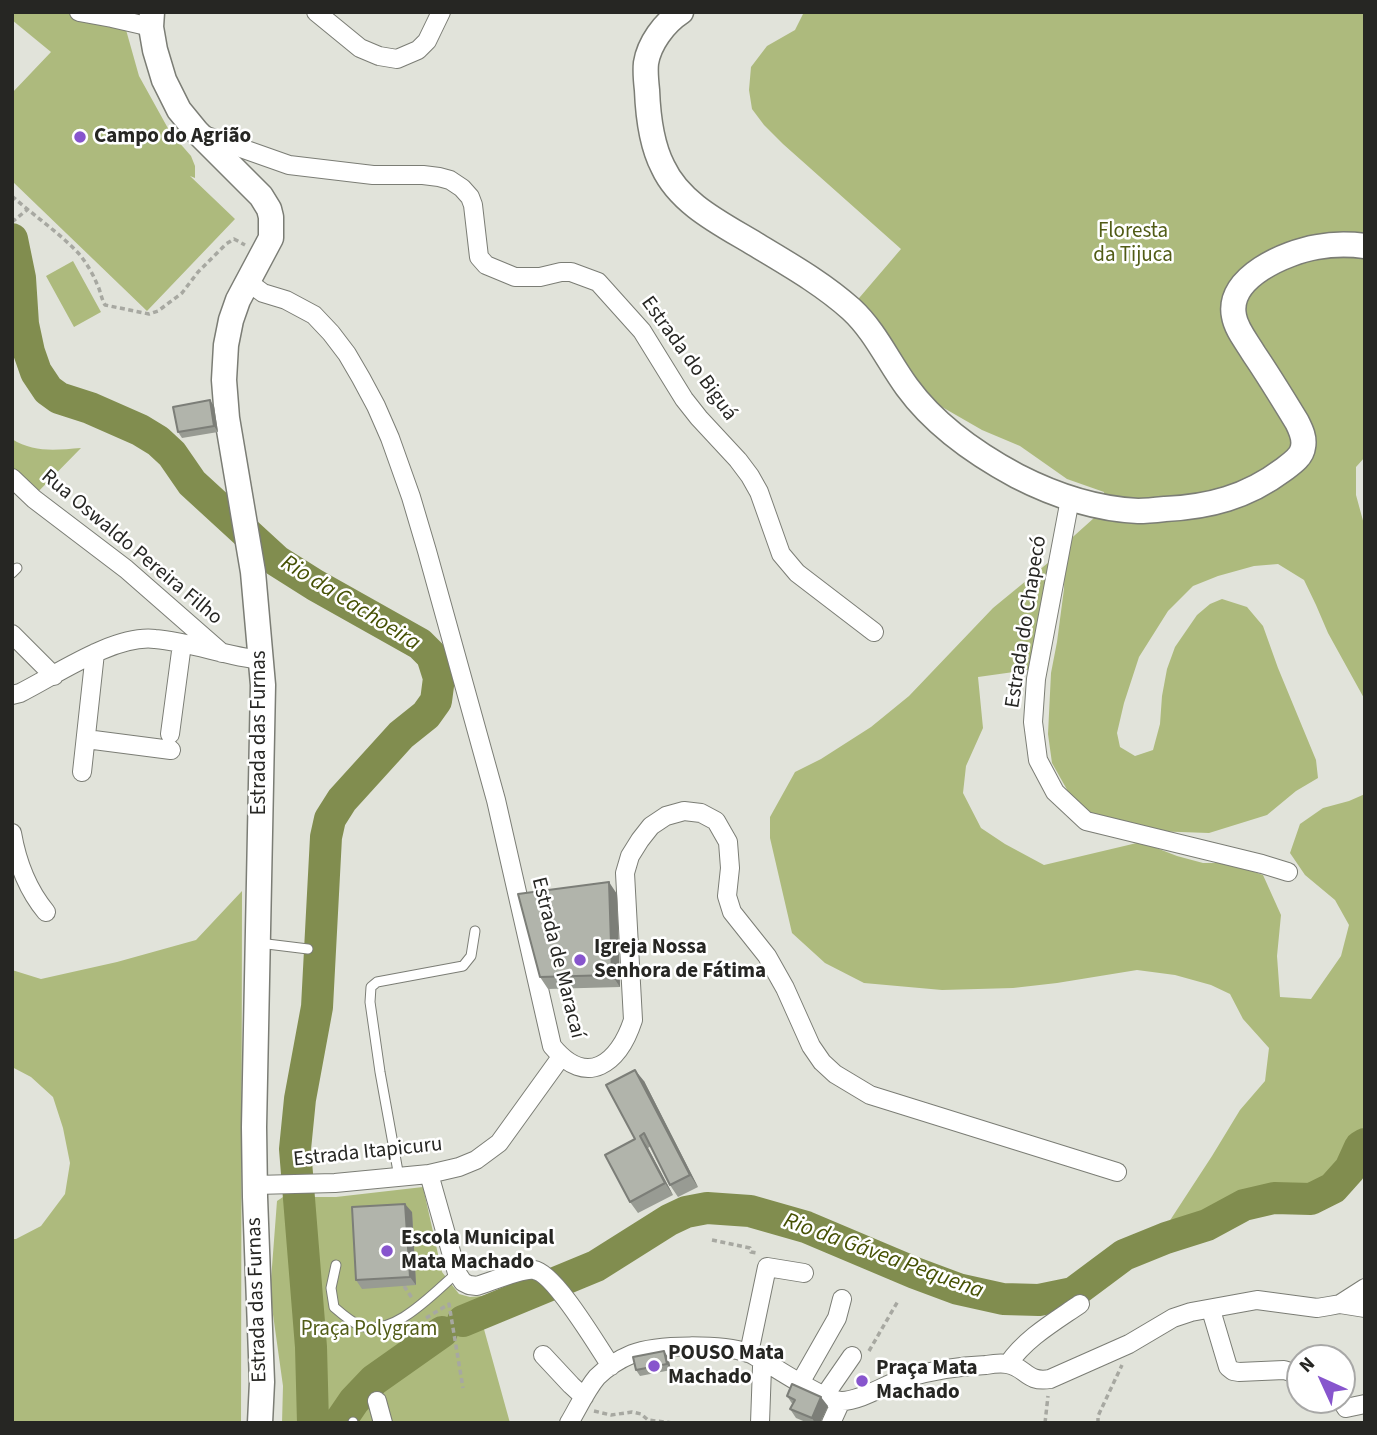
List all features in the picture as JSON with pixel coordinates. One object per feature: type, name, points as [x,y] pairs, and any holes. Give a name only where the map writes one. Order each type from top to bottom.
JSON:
[{"type":"main road","points":[[681,12],[655,39],[646,62],[647,101],[655,148],[664,170],[677,188],[705,213],[806,274],[854,312],[875,337],[908,388],[942,426],[1017,476],[1070,499],[1139,511],[1208,505],[1236,497],[1265,483],[1297,459],[1303,449],[1303,435],[1234,319],[1233,307],[1237,294],[1247,280],[1272,261],[1315,247],[1346,244],[1365,246]]},
{"type":"main road","name":"Estrada das Furnas","points":[[151,20],[155,50],[170,96],[178,110],[261,196],[271,216],[271,238],[258,259],[231,320],[224,380],[227,418],[253,572],[263,685],[254,1127],[262,1382],[260,1423]]},
{"type":"street","points":[[79,12],[151,20]]},
{"type":"street","points":[[316,12],[360,48],[379,56],[397,59],[418,50],[427,41],[438,19]]},
{"type":"street","name":"Estrada do Biguá","points":[[197,132],[289,165],[373,175],[423,175],[450,180],[470,197],[479,257],[486,265],[515,277],[540,277],[571,272],[598,282],[642,331],[684,399],[750,476],[759,492],[781,554],[797,573],[874,632]]},
{"type":"street","name":"Estrada de Maracaí","points":[[248,282],[263,293],[286,300],[313,315],[331,333],[361,378],[390,438],[428,551],[495,800],[552,1046],[561,1057],[578,1068],[599,1066],[620,1050],[627,1038],[633,1020],[625,873],[630,856],[651,826],[666,816],[684,811],[701,813],[716,821],[728,842],[730,868],[727,896],[732,912],[767,956],[811,1045],[822,1062],[835,1074],[870,1095],[1117,1172]]},
{"type":"street","name":"Rua Oswaldo Pereira Filho","points":[[12,478],[34,499],[126,569],[222,653]]},
{"type":"street","name":"Estrada do Chapecó","points":[[1070,499],[1037,679],[1034,722],[1038,760],[1055,792],[1086,821],[1288,872]]},
{"type":"street","points":[[12,634],[54,676]]},
{"type":"street","points":[[12,695],[129,639],[152,638],[261,660]]},
{"type":"street","points":[[86,739],[171,742],[182,644]]},
{"type":"street","points":[[82,772],[95,653]]},
{"type":"street","points":[[12,833],[22,872],[32,893],[46,912]]},
{"type":"street","name":"Estrada Itapicuru","points":[[255,1185],[335,1183],[429,1174],[476,1160],[499,1143],[561,1057]]},
{"type":"street","points":[[429,1174],[457,1273],[463,1282],[469,1286],[477,1286],[531,1269],[536,1270],[546,1276],[561,1293],[611,1366]]},
{"type":"street","points":[[760,1423],[758,1360],[762,1295],[771,1267],[804,1273]]},
{"type":"street","points":[[1340,1304],[1365,1288]]},
{"type":"street","points":[[800,1383],[832,1326],[842,1299]]},
{"type":"street","points":[[835,1411],[900,1380],[931,1372],[1007,1364],[1039,1381],[1060,1376],[1129,1343],[1173,1318],[1191,1312],[1257,1300],[1317,1308],[1340,1304],[1365,1308]]},
{"type":"street","points":[[1007,1364],[1039,1332],[1080,1304]]},
{"type":"street","points":[[1211,1310],[1228,1367],[1239,1372],[1286,1373]]},
{"type":"street","points":[[577,1410],[597,1378],[611,1366],[634,1353],[672,1347],[706,1346],[758,1360],[800,1383],[835,1411]]},
{"type":"street","points":[[543,1355],[571,1385],[577,1410]]},
{"type":"street","points":[[835,1411],[860,1355]]},
{"type":"street","points":[[377,1401],[383,1423]]},
{"type":"lane","points":[[399,1177],[380,1072],[370,1002],[371,987],[377,982],[463,966],[471,956],[475,930]]},
{"type":"lane","points":[[257,943],[308,949]]},
{"type":"lane","points":[[336,1265],[331,1288],[334,1307],[352,1321],[371,1328],[395,1321],[418,1308],[457,1273]]},
{"type":"path","points":[[12,196],[80,255],[92,273],[105,305],[149,314],[158,312],[182,293],[198,272],[234,239],[251,248],[258,259]]},
{"type":"path","points":[[12,222],[28,209]]},
{"type":"path","points":[[712,1240],[750,1248],[751,1252],[768,1255],[771,1267]]},
{"type":"path","points":[[860,1355],[898,1301]]},
{"type":"path","points":[[451,1316],[463,1388]]},
{"type":"path","points":[[1098,1423],[1098,1416],[1124,1361],[1129,1343]]},
{"type":"path","points":[[1044,1380],[1048,1395],[1045,1423]]},
{"type":"path","points":[[577,1410],[611,1415],[632,1412],[641,1414],[648,1420],[673,1423]]},
{"type":"green space","name":"Campo do Agrião","points":[[12,12],[121,12],[139,76],[170,132],[191,156],[195,166],[195,178],[190,176],[235,219],[147,311],[12,181],[12,93],[51,52],[12,20]]},
{"type":"green space","name":"Floresta da Tijuca","points":[[804,12],[1365,12],[1365,457],[1356,467],[1356,495],[1365,528],[1365,700],[1328,633],[1304,580],[1278,564],[1254,566],[1193,586],[1168,611],[1139,657],[1117,733],[1120,747],[1135,756],[1153,750],[1160,724],[1167,669],[1175,647],[1197,615],[1210,604],[1222,599],[1247,607],[1263,626],[1316,760],[1318,778],[1296,791],[1267,815],[1209,833],[1151,831],[1089,815],[1070,795],[1052,763],[1048,734],[1051,673],[1064,589],[1065,544],[1104,509],[1104,492],[1067,479],[1020,446],[982,430],[916,392],[854,304],[901,249],[783,144],[752,109],[749,90],[751,67],[767,46],[795,30]]},
{"type":"green space","points":[[73,261],[101,312],[74,327],[46,276]]},
{"type":"green space","points":[[12,439],[37,449],[81,448],[32,498],[12,478]]},
{"type":"green space","points":[[1049,562],[1051,588],[1038,647],[1028,670],[978,677],[983,728],[966,766],[963,793],[981,828],[1044,865],[1141,842],[1177,856],[1203,863],[1229,863],[1263,875],[1281,915],[1277,956],[1280,997],[1311,999],[1341,956],[1349,925],[1335,900],[1305,875],[1290,853],[1300,824],[1323,808],[1365,794],[1365,1172],[1334,1200],[1146,1238],[1167,1225],[1240,1110],[1265,1081],[1269,1048],[1243,1019],[1230,994],[1211,985],[1175,975],[1137,970],[1013,988],[942,990],[864,983],[825,963],[792,933],[770,838],[770,817],[795,772],[871,727],[909,696],[993,608]]},
{"type":"green space","points":[[242,891],[241,1423],[12,1423],[12,1239],[41,1226],[65,1194],[70,1163],[53,1097],[31,1077],[12,1067],[12,970],[41,979],[196,940]]},
{"type":"green space","name":"Praça Polygram","points":[[423,1187],[442,1272],[459,1294],[482,1296],[540,1281],[555,1295],[482,1322],[510,1423],[282,1423],[283,1386],[270,1293],[277,1201],[283,1197],[336,1197]]},
{"type":"building","points":[[210,400],[214,426],[178,432],[173,407]]},
{"type":"building","points":[[609,882],[612,975],[540,977],[518,894]]},
{"type":"building","points":[[635,1070],[690,1175],[670,1185],[644,1133],[640,1136],[665,1183],[630,1202],[605,1155],[635,1139],[606,1085]]},
{"type":"building","name":"Escola Municipal Mata Machado","points":[[405,1204],[410,1277],[356,1280],[352,1207]]},
{"type":"building","points":[[664,1351],[667,1364],[636,1370],[633,1357]]},
{"type":"building","points":[[792,1384],[821,1397],[812,1418],[790,1409],[795,1400],[787,1396]]},
{"type":"waterway","name":"Rio da Cachoeira","points":[[12,239],[20,278],[23,324],[29,352],[36,372],[48,390],[59,398],[90,408],[158,441],[172,454],[192,483],[277,561],[420,644],[432,656],[439,678],[436,701],[426,715],[401,735],[342,800],[330,819],[326,837],[317,1007],[300,1099],[295,1149],[311,1347],[313,1423]]},
{"type":"waterway","name":"Rio da Gávea Pequena","points":[[463,1321],[596,1266],[669,1220],[686,1212],[707,1208],[750,1211],[806,1227],[958,1289],[1003,1299],[1039,1300],[1073,1293],[1124,1255],[1207,1225],[1244,1205],[1274,1198],[1311,1199],[1333,1188],[1350,1169],[1360,1147],[1365,1144]]},
{"type":"waterway","name":"Rio da Gávea Pequena","points":[[339,1423],[354,1401],[374,1380],[442,1332]]},
{"type":"place","name":"Campo do Agrião","points":[[80,137]]},
{"type":"place","name":"Igreja Nossa Senhora de Fátima","points":[[580,960]]},
{"type":"place","name":"Escola Municipal Mata Machado","points":[[387,1251]]},
{"type":"place","name":"POUSO Mata Machado","points":[[654,1366]]},
{"type":"place","name":"Praça Mata Machado","points":[[862,1381]]}]
